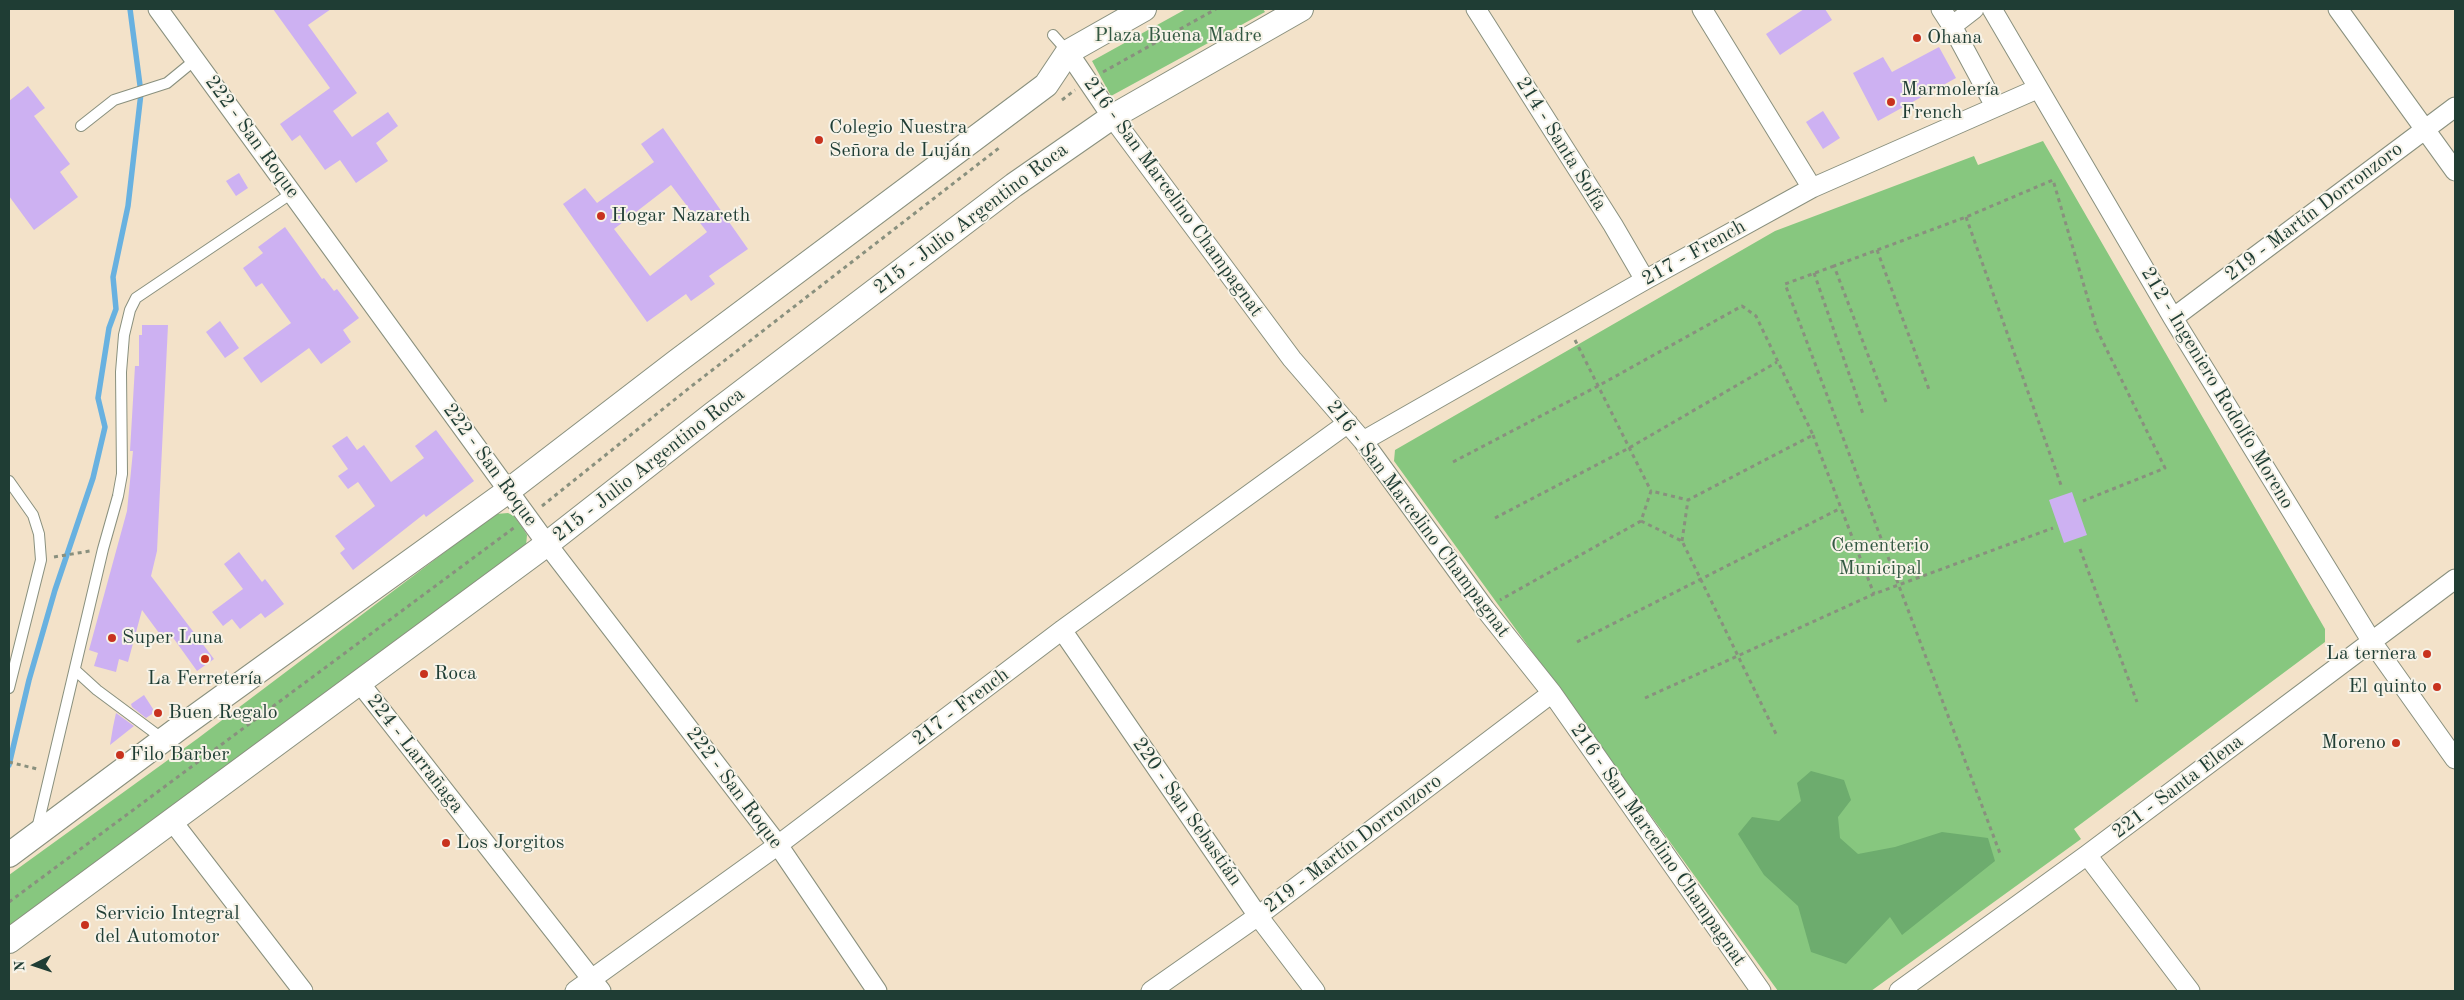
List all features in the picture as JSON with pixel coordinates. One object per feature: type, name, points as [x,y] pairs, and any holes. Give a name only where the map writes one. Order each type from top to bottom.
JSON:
[{"type":"street","name":"222 - San Roque","points":[[158,9],[547,544],[778,845],[877,991]]},
{"type":"street","points":[[9,855],[163,740],[508,491],[676,362],[1046,85],[1060,43],[1144,9]]},
{"type":"street","name":"215 - Julio Argentino Roca","points":[[9,941],[547,544],[721,408],[1014,186],[1112,117],[1301,9]]},
{"type":"street","name":"214 - Santa Sofía","points":[[1476,9],[1613,225],[1645,280]]},
{"type":"street","points":[[1702,9],[1812,188]]},
{"type":"street","points":[[1941,9],[1995,106]]},
{"type":"street","points":[[1952,26],[1974,9]]},
{"type":"street","name":"212 - Ingeniero Rodolfo Moreno","points":[[1992,9],[2037,89],[2173,318],[2372,642],[2455,759]]},
{"type":"street","points":[[2338,9],[2455,171]]},
{"type":"street","name":"216 - San Marcelino Champagnat","points":[[1060,43],[1088,80],[1112,117],[1292,359],[1363,441],[1485,609],[1552,693],[1761,991]]},
{"type":"street","name":"217 - French","points":[[1363,441],[1645,280],[1812,188],[2037,89]]},
{"type":"street","name":"219 - Martín Dorronzoro","points":[[2173,318],[2455,107]]},
{"type":"street","name":"217 - French","points":[[575,991],[596,985],[1062,630],[1348,422]]},
{"type":"street","name":"221 - Santa Elena","points":[[1899,991],[2087,855],[2455,579]]},
{"type":"street","name":"220 - San Sebastián","points":[[1062,630],[1258,916],[1315,991]]},
{"type":"street","name":"224 - Larrañaga","points":[[359,682],[596,985]]},
{"type":"street","name":"219 - Martín Dorronzoro","points":[[1151,991],[1258,916],[1552,693]]},
{"type":"street","points":[[172,821],[303,991]]},
{"type":"street","points":[[2087,855],[2190,991]]},
{"type":"lane","points":[[81,126],[114,100],[155,89],[167,83],[195,60]]},
{"type":"lane","points":[[35,835],[122,474],[121,372],[124,335],[130,310],[136,298],[292,193]]},
{"type":"lane","points":[[9,481],[33,516],[39,534],[40,560],[9,688]]},
{"type":"lane","points":[[76,670],[97,690],[163,740]]},
{"type":"path","points":[[1056,104],[1088,80],[1216,9]]},
{"type":"path","points":[[9,902],[528,518],[693,385],[1001,147]]},
{"type":"path","points":[[2001,856],[1785,284],[1966,217],[2053,180],[2097,330],[2165,468],[2083,501]]},
{"type":"path","points":[[1966,217],[2061,485]]},
{"type":"path","points":[[1877,250],[1930,392]]},
{"type":"path","points":[[1840,263],[1834,266],[1886,402]]},
{"type":"path","points":[[1814,273],[1863,414]]},
{"type":"path","points":[[1452,462],[1598,386],[1742,306],[1756,316],[1812,435],[1874,594]]},
{"type":"path","points":[[1485,609],[1641,522],[1651,491],[1567,325]]},
{"type":"path","points":[[1495,518],[1630,448],[1777,362]]},
{"type":"path","points":[[1651,491],[1688,500],[1812,435]]},
{"type":"path","points":[[1688,500],[1682,541],[1777,736]]},
{"type":"path","points":[[1577,642],[1702,580],[1840,508]]},
{"type":"path","points":[[1641,522],[1682,541]]},
{"type":"path","points":[[1645,698],[1874,594],[2053,528]]},
{"type":"path","points":[[2080,549],[2138,702]]},
{"type":"path","points":[[58,556],[82,553]]},
{"type":"path","points":[[9,762],[28,767]]},
{"type":"green space","name":"Plaza Buena Madre","points":[[1186,9],[1263,9],[1265,12],[1111,96],[1092,61]]},
{"type":"green space","name":"Cementerio Municipal","points":[[2043,141],[2325,629],[2325,642],[2074,829],[2081,839],[1871,991],[1778,991],[1394,461],[1395,450],[1775,231],[1974,156],[1978,165]]},
{"type":"green space","points":[[508,513],[514,516],[527,535],[526,546],[9,934],[9,875],[197,739],[490,518],[496,514]]},
{"type":"green space","points":[[1811,771],[1844,780],[1851,800],[1838,817],[1840,838],[1858,854],[1895,847],[1942,832],[1988,838],[1995,861],[1902,935],[1890,917],[1846,964],[1811,952],[1798,906],[1764,875],[1738,834],[1752,817],[1779,821],[1801,801],[1797,783]]},
{"type":"building","points":[[273,9],[331,9],[308,25],[357,93],[333,111],[352,137],[388,112],[398,126],[376,143],[388,161],[356,183],[340,160],[325,170],[300,135],[292,141],[280,124],[330,88]]},
{"type":"building","points":[[1804,9],[1825,9],[1832,20],[1780,55],[1766,34]]},
{"type":"building","points":[[1939,47],[1956,78],[1878,121],[1853,73],[1883,57],[1892,72]]},
{"type":"building","points":[[28,86],[45,108],[34,116],[70,164],[60,172],[78,197],[34,230],[9,196],[9,101]]},
{"type":"building","points":[[1823,111],[1840,138],[1823,149],[1806,122]]},
{"type":"building","name":"Hogar Nazareth","points":[[663,128],[748,249],[709,276],[715,284],[691,301],[686,294],[647,322],[563,204],[585,188],[597,203],[654,162],[641,144]],"holes":[[[671,185],[707,232],[650,276],[614,229]]]},
{"type":"building","points":[[239,173],[248,188],[236,196],[226,181]]},
{"type":"building","points":[[285,227],[322,279],[324,278],[334,291],[337,289],[359,318],[343,330],[351,342],[321,364],[309,348],[261,383],[243,358],[291,323],[262,283],[256,287],[243,268],[263,253],[258,247]]},
{"type":"building","points":[[220,321],[239,348],[225,358],[206,332]]},
{"type":"building","points":[[142,325],[168,325],[157,551],[151,576],[214,659],[197,671],[169,632],[162,637],[142,610],[128,662],[119,659],[116,672],[94,666],[98,653],[89,650],[127,511],[133,451],[130,451],[135,366],[139,366],[139,335],[142,335]]},
{"type":"building","points":[[436,430],[474,481],[426,517],[424,514],[353,570],[340,553],[345,549],[335,536],[375,506],[358,482],[348,489],[338,476],[348,469],[332,446],[347,436],[357,450],[364,445],[391,482],[424,458],[415,446]]},
{"type":"building","points":[[2072,492],[2087,535],[2064,543],[2049,500]]},
{"type":"building","points":[[239,552],[262,582],[265,579],[284,604],[265,618],[261,613],[240,629],[232,619],[223,626],[212,612],[243,589],[224,564]]},
{"type":"building","points":[[144,695],[155,712],[146,718],[132,707],[131,704]]},
{"type":"building","points":[[116,713],[134,726],[110,745],[113,727]]},
{"type":"waterway","points":[[9,765],[29,680],[55,590],[93,478],[105,427],[98,398],[109,328],[116,309],[113,277],[128,206],[141,93],[130,9]]},
{"type":"place","name":"Ohana","points":[[1917,38]]},
{"type":"place","name":"Marmolería French","points":[[1891,102]]},
{"type":"place","name":"Colegio Nuestra Señora de Luján","points":[[819,140]]},
{"type":"place","name":"Hogar Nazareth","points":[[601,216]]},
{"type":"place","name":"Super Luna","points":[[112,638]]},
{"type":"place","name":"La ternera","points":[[2427,654]]},
{"type":"place","name":"La Ferretería","points":[[205,659]]},
{"type":"place","name":"Roca","points":[[424,674]]},
{"type":"place","name":"El quinto","points":[[2437,687]]},
{"type":"place","name":"Buen Regalo","points":[[158,713]]},
{"type":"place","name":"Moreno","points":[[2396,743]]},
{"type":"place","name":"Filo Barber","points":[[120,755]]},
{"type":"place","name":"Los Jorgitos","points":[[446,843]]},
{"type":"place","name":"Servicio Integral del Automotor","points":[[85,925]]}]
